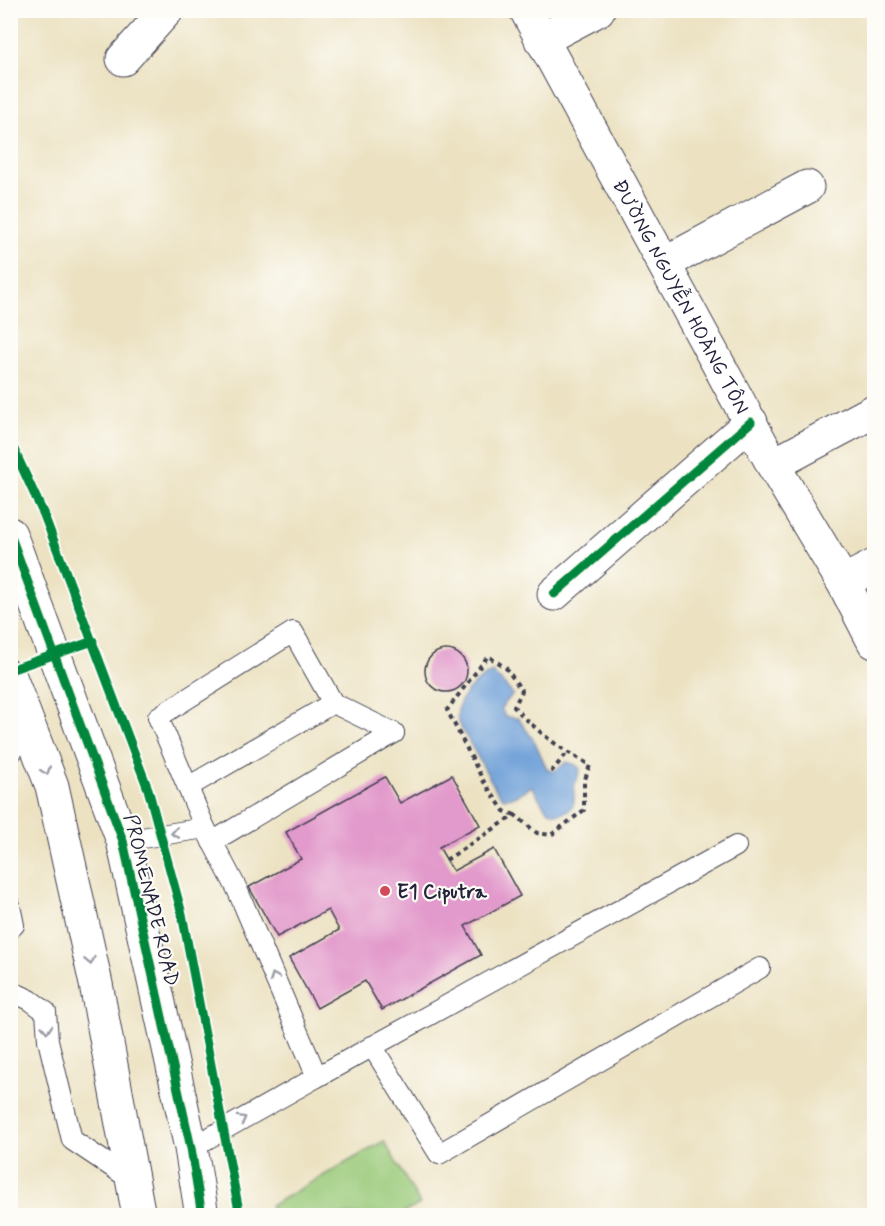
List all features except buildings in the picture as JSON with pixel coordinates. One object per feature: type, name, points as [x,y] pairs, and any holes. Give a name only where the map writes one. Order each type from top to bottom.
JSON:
[{"type":"street","points":[[123,59],[166,10]]},
{"type":"street","name":"ĐƯỜNG NGUYỄN HOÀNG TÔN","points":[[526,10],[773,465],[843,582],[874,642]]},
{"type":"street","points":[[542,40],[598,10]]},
{"type":"street","points":[[665,263],[807,187]]},
{"type":"street","points":[[773,465],[874,411]]},
{"type":"street","points":[[554,594],[751,422]]},
{"type":"street","name":"PROMENADE ROAD","points":[[10,534],[123,842],[191,1148],[202,1215]]},
{"type":"street","points":[[843,582],[874,566]]},
{"type":"street","points":[[10,677],[52,786],[96,984],[139,1215]]},
{"type":"lane","points":[[123,842],[208,835],[394,733],[333,703],[292,633],[158,717],[208,835],[237,889],[317,1077]]},
{"type":"lane","points":[[188,787],[333,703]]},
{"type":"lane","points":[[10,754],[30,727]]},
{"type":"lane","points":[[191,1148],[736,846]]},
{"type":"lane","points":[[10,906],[14,925],[10,929]]},
{"type":"lane","points":[[372,1046],[439,1154],[760,968]]},
{"type":"lane","points":[[10,996],[15,993],[30,1000],[46,1012],[48,1040],[72,1140],[133,1181]]},
{"type":"path","points":[[488,656],[506,668],[522,691],[514,707],[536,730],[567,753],[590,765],[584,782],[585,810],[551,835],[537,833],[515,815],[504,811],[484,782],[447,710],[488,656]]},
{"type":"path","points":[[551,772],[567,753]]},
{"type":"path","points":[[446,860],[515,815]]},
{"type":"green space","points":[[384,1141],[420,1204],[400,1215],[276,1215],[270,1206]]},
{"type":"water","points":[[492,672],[513,694],[501,708],[505,717],[518,718],[535,742],[547,769],[553,772],[567,762],[580,769],[574,788],[574,801],[567,811],[554,813],[549,811],[532,786],[514,797],[504,798],[498,793],[458,722],[462,699],[472,686]]},
{"type":"cycle path","points":[[554,594],[751,422]]},
{"type":"cycle path","points":[[10,441],[44,515],[148,789],[182,914],[240,1216]]},
{"type":"cycle path","points":[[10,534],[123,841],[191,1148],[202,1216]]},
{"type":"cycle path","points":[[10,670],[93,641]]},
{"type":"place","name":"E1 Ciputra","points":[[385,891]]}]
